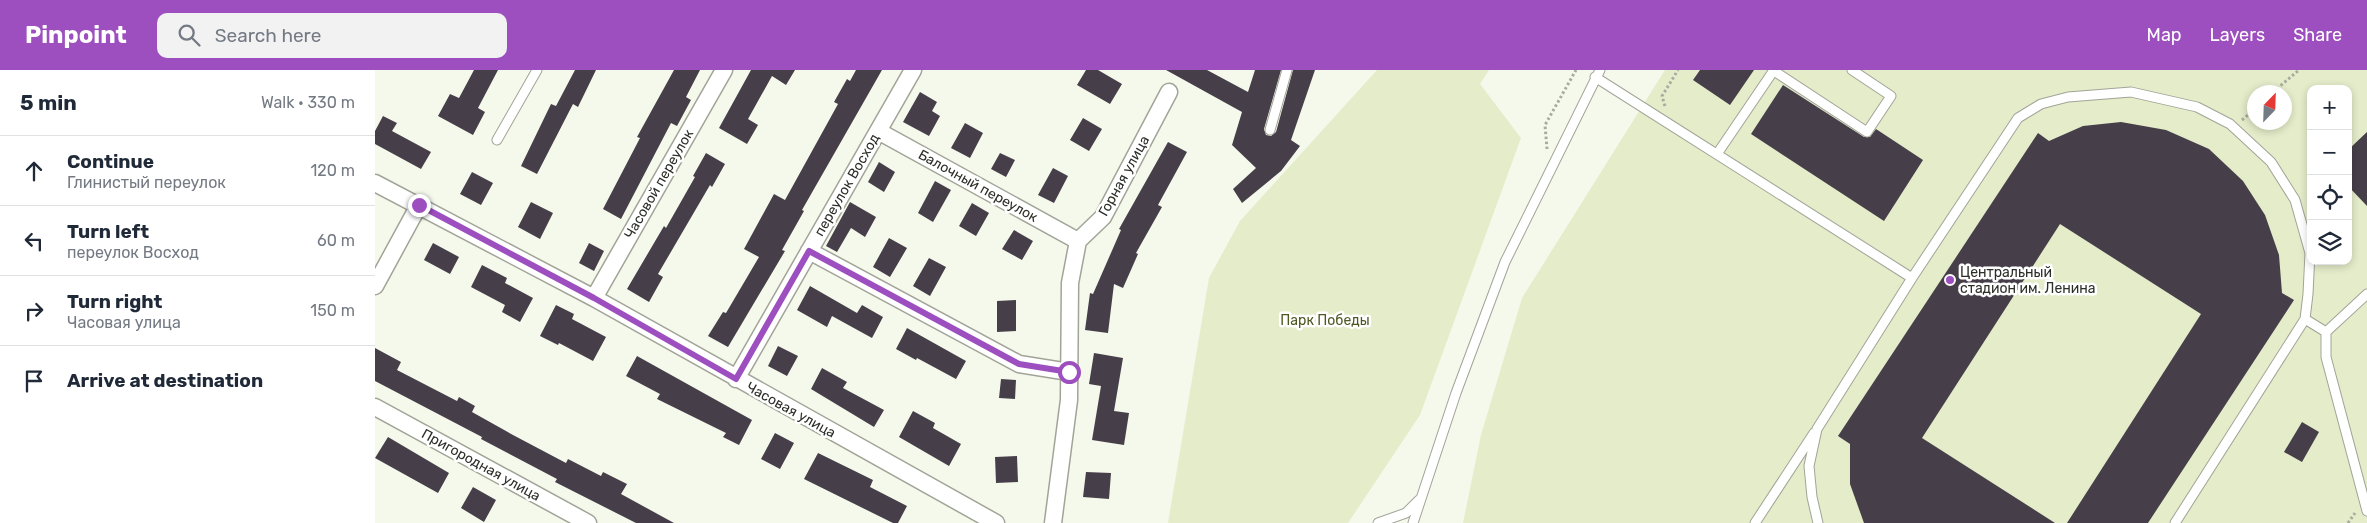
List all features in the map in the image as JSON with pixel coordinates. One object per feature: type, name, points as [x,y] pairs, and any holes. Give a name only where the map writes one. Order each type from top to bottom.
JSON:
[{"type":"street","name":"Часовой переулок","points":[[594,298],[724,70]]},
{"type":"street","name":"переулок Восход","points":[[736,379],[913,70]]},
{"type":"street","name":"Горная улица","points":[[1078,241],[1103,217],[1169,92]]},
{"type":"street","name":"Балочный переулок","points":[[878,131],[1078,241]]},
{"type":"street","name":"Часовая улица","points":[[375,183],[594,298],[996,523]]},
{"type":"street","points":[[375,286],[419,205]]},
{"type":"street","points":[[1053,523],[1069,400],[1070,284],[1078,241]]},
{"type":"street","points":[[809,251],[1019,364],[1069,372]]},
{"type":"street","name":"Пригородная улица","points":[[375,406],[588,523]]},
{"type":"lane","points":[[497,140],[537,70]]},
{"type":"lane","points":[[1269,130],[1287,70]]},
{"type":"lane","points":[[1717,154],[1774,71],[1867,132],[1891,96],[1852,70]]},
{"type":"lane","points":[[1413,523],[1480,326],[1505,262],[1597,73],[1669,124],[1912,278]]},
{"type":"lane","points":[[1755,523],[1912,278],[2018,118],[2041,104],[2068,97],[2131,92],[2197,107],[2233,127],[2271,162],[2295,200],[2310,253],[2309,294],[2305,319],[2175,523]]},
{"type":"lane","points":[[2367,294],[2326,332],[2326,357],[2367,511]]},
{"type":"lane","points":[[2305,319],[2326,332]]},
{"type":"lane","points":[[1817,429],[1809,466],[1812,497],[1818,523]]},
{"type":"lane","points":[[1378,523],[1406,513],[1421,498]]},
{"type":"path","points":[[1669,124],[1662,96],[1678,70]]},
{"type":"path","points":[[2281,85],[2299,70]]},
{"type":"path","points":[[2233,127],[2247,116]]},
{"type":"green space","name":"Парк Победы","points":[[1377,70],[1489,70],[1480,84],[1521,138],[1420,415],[1348,523],[1168,523],[1209,278],[1240,221]]},
{"type":"green space","name":"Центральный стадион им. Ленина","points":[[1665,70],[2367,70],[2367,523],[1463,523],[1481,435],[1522,298]]},
{"type":"building","points":[[474,70],[498,70],[478,108],[485,112],[473,135],[438,116],[450,94],[459,98]]},
{"type":"building","points":[[575,70],[596,70],[578,107],[573,104],[537,174],[521,166],[551,104],[556,106]]},
{"type":"building","points":[[674,70],[700,70],[686,97],[691,100],[677,126],[671,123],[621,219],[603,209],[640,138],[637,137]]},
{"type":"building","points":[[751,70],[795,70],[786,85],[772,76],[748,119],[758,125],[747,144],[719,128]]},
{"type":"building","points":[[856,70],[882,70],[802,210],[804,211],[782,250],[785,251],[728,347],[708,336],[723,312],[726,313],[759,257],[744,249],[774,194],[785,200],[838,104],[834,102],[847,79],[850,81]]},
{"type":"building","points":[[1086,70],[1098,70],[1122,84],[1110,104],[1077,85]]},
{"type":"building","points":[[1166,70],[1207,70],[1248,92],[1255,70],[1281,70],[1264,129],[1266,135],[1271,136],[1276,132],[1293,70],[1315,70],[1291,140],[1300,146],[1281,171],[1242,203],[1233,189],[1256,168],[1232,145],[1242,112]]},
{"type":"building","points":[[1700,70],[1754,70],[1730,105],[1693,80]]},
{"type":"building","points":[[1783,85],[1864,137],[1870,137],[1876,129],[1923,160],[1884,221],[1751,134]]},
{"type":"building","points":[[920,92],[937,102],[932,111],[940,116],[929,136],[903,122]]},
{"type":"building","points":[[383,116],[397,123],[392,131],[431,152],[421,169],[375,144],[375,131]]},
{"type":"building","points":[[1083,118],[1102,129],[1089,151],[1070,140]]},
{"type":"building","points":[[2121,122],[2166,130],[2209,149],[2243,181],[2265,215],[2279,255],[2282,293],[2294,300],[2148,523],[2067,523],[2201,314],[2060,224],[1922,438],[2055,523],[1864,523],[1850,484],[1850,444],[1838,436],[2038,133],[2049,141],[2083,126]]},
{"type":"building","points":[[965,123],[983,133],[970,158],[951,148]]},
{"type":"building","points":[[2367,132],[2367,206],[2352,190],[2352,146]]},
{"type":"building","points":[[1168,142],[1187,152],[1158,205],[1162,207],[1136,253],[1138,254],[1123,288],[1114,284],[1108,333],[1085,330],[1090,293],[1093,294],[1121,230],[1119,229]]},
{"type":"building","points":[[706,153],[725,164],[712,187],[710,185],[658,274],[663,277],[649,302],[627,289],[664,226],[666,228],[695,177],[693,176]]},
{"type":"building","points":[[1000,153],[1015,160],[1006,177],[991,169]]},
{"type":"building","points":[[879,162],[895,172],[884,192],[868,182]]},
{"type":"building","points":[[1053,168],[1068,176],[1054,203],[1038,195]]},
{"type":"building","points":[[472,172],[493,183],[481,205],[460,194]]},
{"type":"building","points":[[935,181],[951,190],[933,222],[918,213]]},
{"type":"building","points":[[531,202],[553,213],[540,239],[518,227]]},
{"type":"building","points":[[850,202],[876,217],[865,237],[851,228],[837,252],[826,246]]},
{"type":"building","points":[[972,203],[989,213],[976,236],[959,226]]},
{"type":"building","points":[[1014,230],[1033,241],[1022,260],[1002,249]]},
{"type":"building","points":[[889,238],[907,248],[890,277],[873,267]]},
{"type":"building","points":[[433,243],[459,257],[450,274],[424,260]]},
{"type":"building","points":[[589,243],[604,251],[594,271],[579,263]]},
{"type":"building","points":[[929,258],[946,267],[930,296],[913,286]]},
{"type":"building","points":[[482,265],[507,278],[505,283],[533,298],[520,322],[502,312],[505,305],[471,287]]},
{"type":"building","points":[[810,286],[857,313],[862,305],[883,317],[872,338],[832,316],[827,327],[797,310]]},
{"type":"building","points":[[1016,300],[1016,331],[997,332],[997,301]]},
{"type":"building","points":[[556,305],[574,314],[572,319],[606,337],[593,361],[559,343],[558,345],[540,336]]},
{"type":"building","points":[[907,328],[966,361],[956,379],[896,349]]},
{"type":"building","points":[[778,346],[798,356],[787,376],[768,366]]},
{"type":"building","points":[[375,348],[401,362],[397,370],[457,401],[459,397],[475,406],[472,412],[513,435],[566,463],[568,459],[601,476],[603,472],[627,484],[621,494],[674,523],[636,523],[555,482],[557,479],[375,381]]},
{"type":"building","points":[[1094,353],[1123,358],[1114,411],[1129,413],[1124,445],[1092,440],[1101,386],[1089,384]]},
{"type":"building","points":[[637,356],[752,420],[739,445],[723,437],[726,433],[657,399],[660,394],[626,376]]},
{"type":"building","points":[[822,368],[847,382],[843,388],[884,410],[874,427],[811,389]]},
{"type":"building","points":[[1001,379],[1016,380],[1015,399],[999,398]]},
{"type":"building","points":[[913,411],[935,423],[933,428],[961,444],[949,466],[899,437]]},
{"type":"building","points":[[2302,422],[2319,432],[2302,462],[2284,452]]},
{"type":"building","points":[[775,433],[794,443],[780,469],[761,459]]},
{"type":"building","points":[[388,437],[449,473],[438,493],[375,458]]},
{"type":"building","points":[[818,453],[873,480],[870,487],[907,506],[898,523],[893,523],[804,479]]},
{"type":"building","points":[[1017,456],[1018,482],[996,483],[995,457]]},
{"type":"building","points":[[1086,472],[1111,473],[1109,499],[1083,497]]},
{"type":"building","points":[[473,487],[496,500],[484,522],[461,508]]},
{"type":"place","name":"Центральный стадион им. Ленина","points":[[1950,280]]},
{"type":"route","points":[[419,205],[594,298],[736,379],[809,251],[1019,364],[1069,372]]}]
